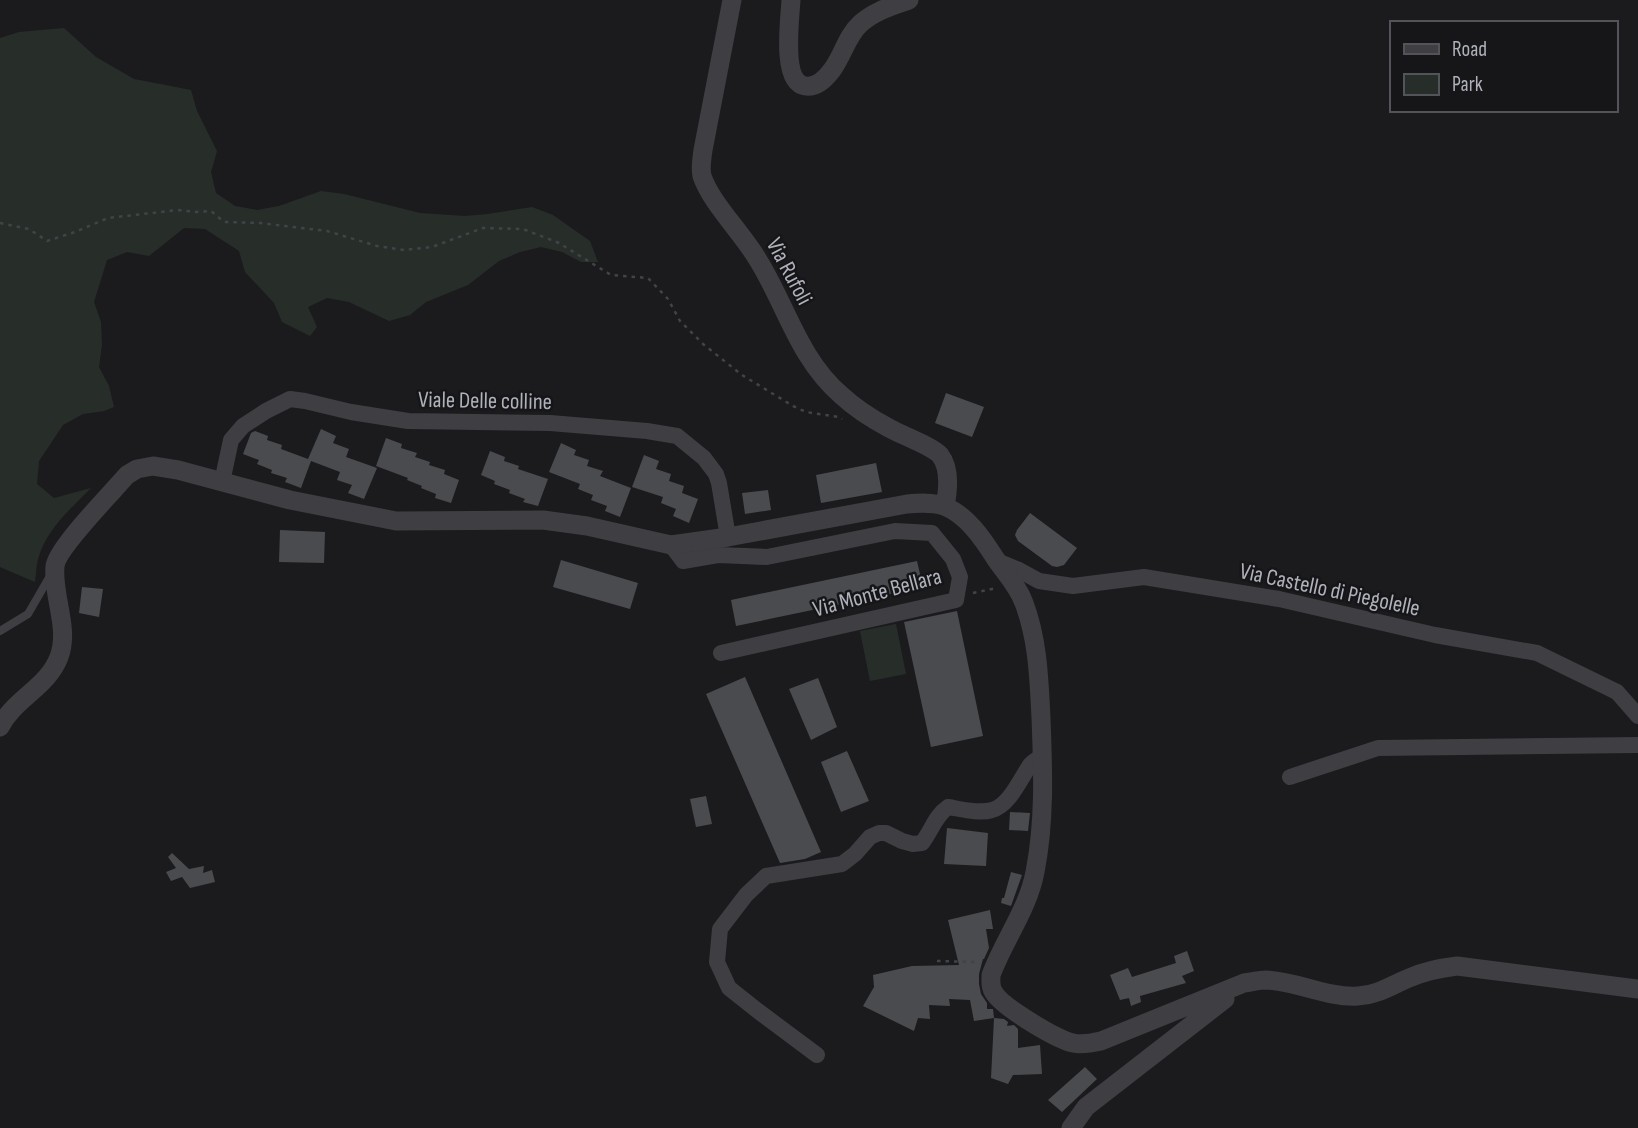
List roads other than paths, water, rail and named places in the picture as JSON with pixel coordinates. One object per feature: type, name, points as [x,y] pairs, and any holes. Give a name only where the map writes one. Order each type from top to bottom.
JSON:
[{"type":"street","name":"Via Rufoli","points":[[732,0],[703,150],[702,175],[715,199],[760,262],[802,346],[823,377],[840,395],[860,410],[885,426],[937,451],[943,459],[949,487],[945,506]]},
{"type":"street","points":[[791,0],[790,63],[794,78],[806,86],[813,86],[826,78],[835,67],[854,30],[867,18],[887,7],[909,0]]},
{"type":"street","name":"Viale Delle colline","points":[[222,482],[231,440],[243,426],[290,400],[408,421],[550,423],[647,431],[677,436],[704,458],[719,483],[727,537]]},
{"type":"street","points":[[0,727],[12,710],[49,675],[60,655],[61,620],[55,567],[60,553],[127,475],[136,469],[153,466],[178,470],[290,500],[396,521],[543,520],[587,526],[671,545],[907,504],[927,503],[945,506],[979,534],[1024,602],[1036,648],[1043,754],[1041,836],[1031,890],[996,962],[991,986],[994,994],[1011,1010],[1077,1044],[1101,1041],[1244,983],[1260,980],[1277,981],[1341,996],[1356,996],[1382,991],[1435,968],[1457,966],[1638,989]]},
{"type":"street","name":"Via Monte Bellara","points":[[671,545],[683,561],[718,555],[767,557],[895,531],[932,533],[953,559],[960,577],[956,600],[721,653]]},
{"type":"street","name":"Via Castello di Piegolelle","points":[[997,561],[1039,581],[1073,586],[1144,577],[1279,599],[1434,635],[1537,653],[1617,692],[1638,716]]},
{"type":"street","points":[[1290,778],[1378,748],[1638,745]]},
{"type":"street","points":[[817,1055],[729,988],[717,962],[720,929],[746,895],[766,876],[842,864],[870,837],[879,833],[887,833],[913,844],[922,843],[939,813],[948,807],[976,811],[993,810],[1001,805],[1017,787],[1032,763],[1043,754]]},
{"type":"street","points":[[1071,1128],[1086,1107],[1244,983]]},
{"type":"lane","points":[[0,631],[28,614],[55,567]]}]
